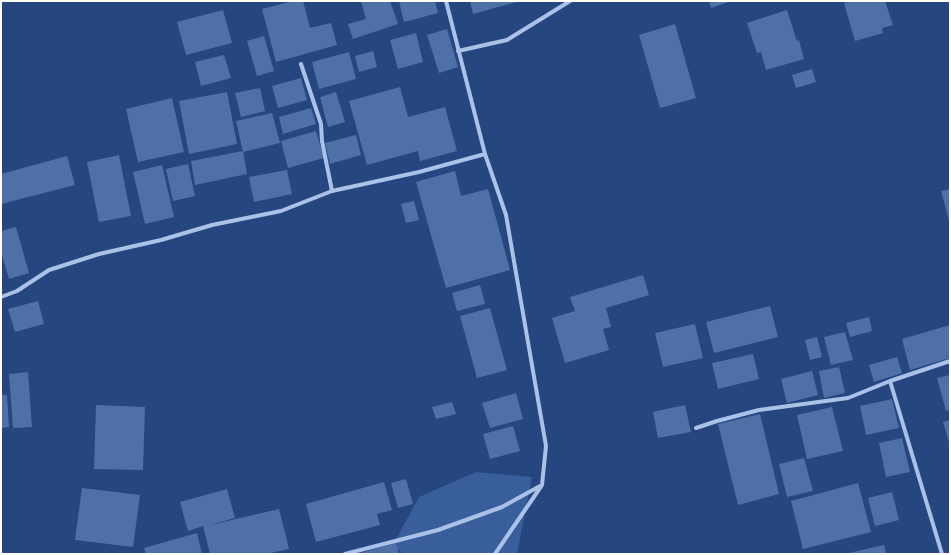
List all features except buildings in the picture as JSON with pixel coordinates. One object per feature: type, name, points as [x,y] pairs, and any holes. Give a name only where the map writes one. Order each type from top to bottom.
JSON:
[{"type":"street","points":[[446,1],[485,154],[506,215],[546,446],[542,484],[495,554]]},
{"type":"street","points":[[458,51],[507,40],[570,1]]},
{"type":"street","points":[[301,64],[321,124],[322,141],[332,191]]},
{"type":"street","points":[[1,297],[17,291],[50,270],[99,254],[161,240],[212,225],[281,211],[332,191],[419,172],[485,154]]},
{"type":"street","points":[[696,428],[759,410],[848,398],[890,381],[950,361]]},
{"type":"street","points":[[890,381],[942,554]]},
{"type":"street","points":[[345,554],[438,530],[502,507],[542,484]]},
{"type":"shaded area","points":[[476,472],[532,477],[517,554],[403,554],[393,545],[419,497]]}]
